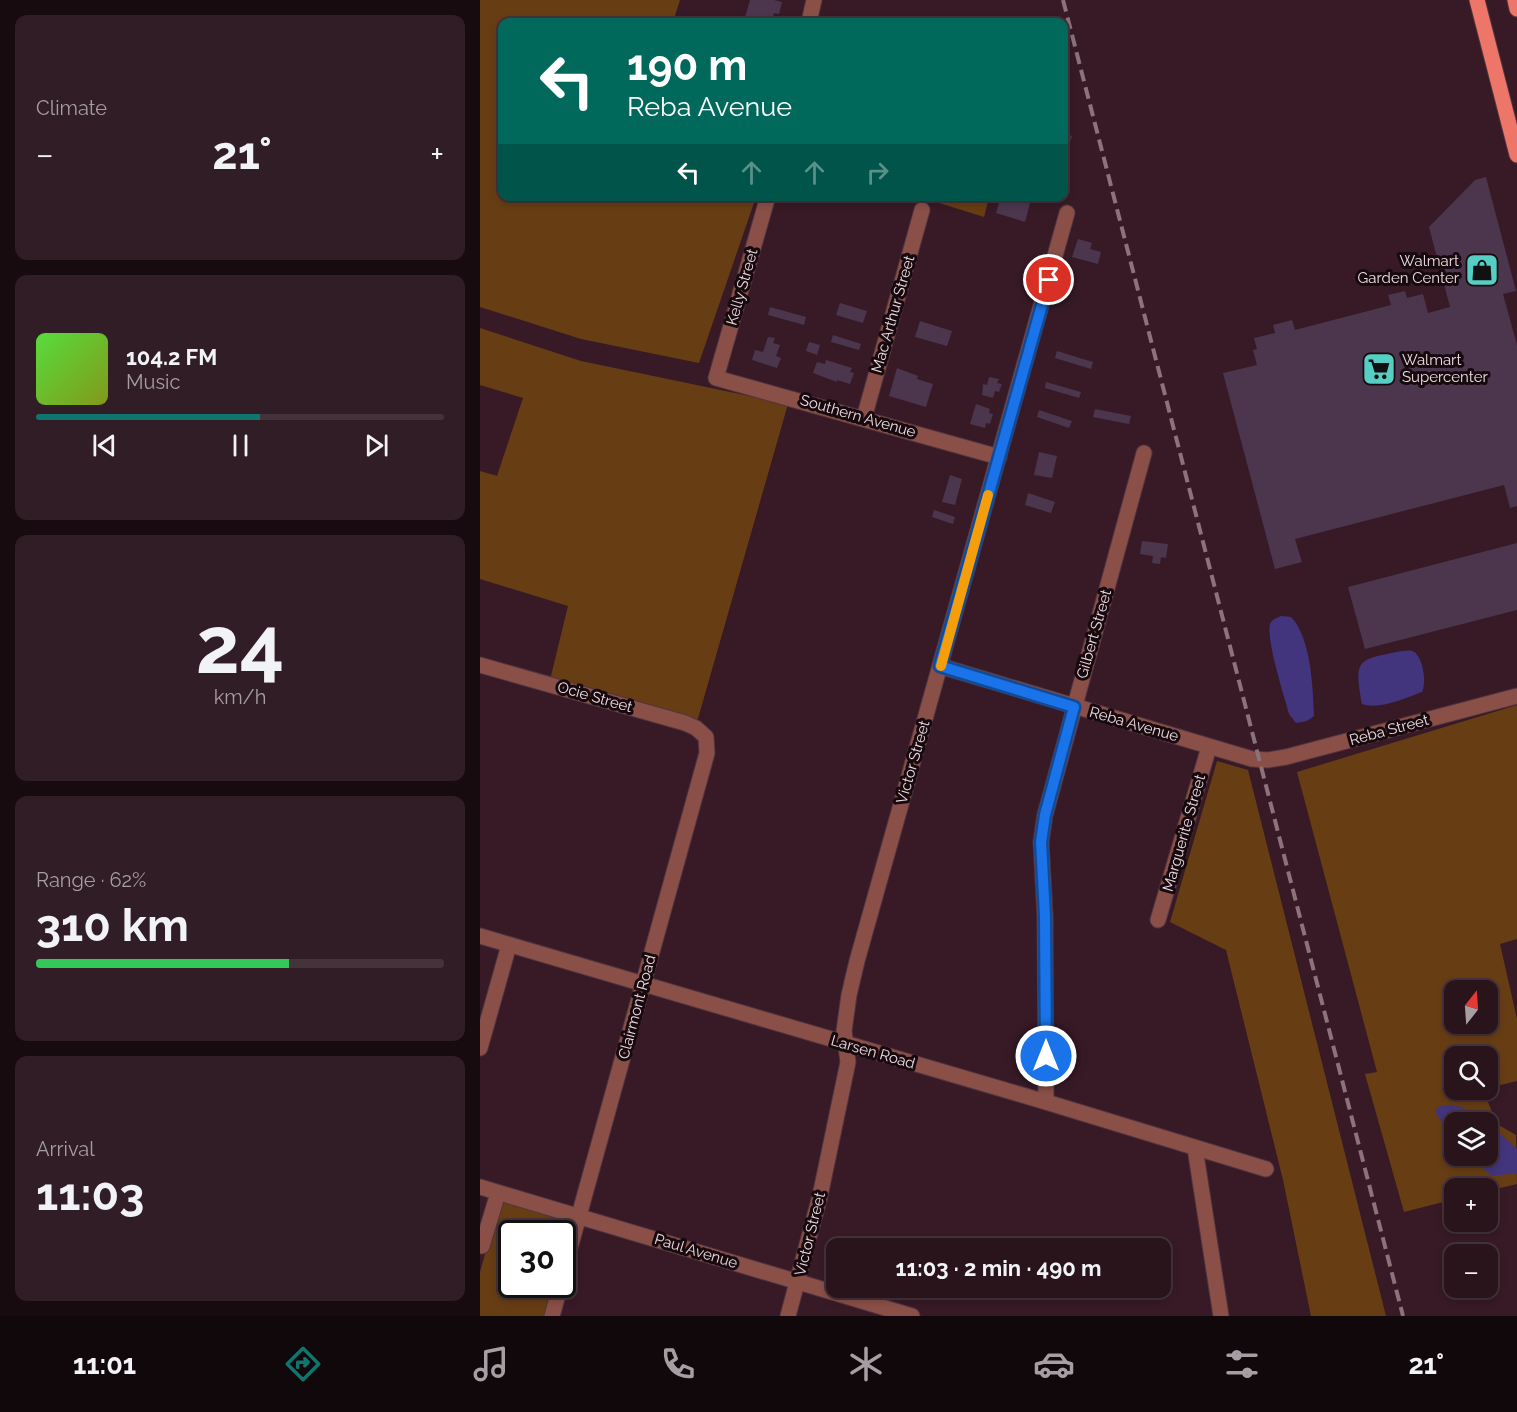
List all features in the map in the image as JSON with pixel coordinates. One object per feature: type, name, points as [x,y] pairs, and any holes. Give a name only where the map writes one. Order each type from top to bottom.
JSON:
[{"type":"main road","points":[[1477,0],[1517,155]]},
{"type":"main road","points":[[1515,0],[1517,9]]},
{"type":"street","points":[[810,18],[814,0]]},
{"type":"street","name":"Kelly Street","points":[[716,378],[767,201]]},
{"type":"street","name":"Mac Arthur Street","points":[[864,418],[922,210]]},
{"type":"street","name":"Victor Street","points":[[788,1316],[820,1196],[848,1062],[844,1031],[855,973],[1068,213]]},
{"type":"street","name":"Southern Avenue","points":[[716,378],[999,457]]},
{"type":"street","name":"Gilbert Street","points":[[1046,1102],[1045,916],[1041,842],[1045,815],[1144,453]]},
{"type":"street","name":"Ocie Street","points":[[480,665],[685,723],[696,728],[706,737]]},
{"type":"street","name":"Reba Avenue","points":[[940,666],[1209,747],[1260,759]]},
{"type":"street","name":"Reba Street","points":[[1260,759],[1286,757],[1517,696]]},
{"type":"street","name":"Clairmont Road","points":[[576,1227],[707,753],[706,737]]},
{"type":"street","name":"Marguerite Street","points":[[1158,920],[1209,747]]},
{"type":"street","name":"Larsen Road","points":[[480,936],[1266,1169]]},
{"type":"street","points":[[480,1048],[508,945]]},
{"type":"street","points":[[1195,1148],[1221,1316]]},
{"type":"street","name":"Paul Avenue","points":[[480,1187],[912,1316]]},
{"type":"street","points":[[482,1246],[498,1193]]},
{"type":"street","points":[[552,1316],[557,1298]]},
{"type":"shaded area","points":[[480,0],[680,0],[674,18],[498,18],[498,201],[755,201],[699,363],[581,339],[480,307]]},
{"type":"shaded area","points":[[933,201],[988,201],[984,217]]},
{"type":"shaded area","points":[[480,328],[581,361],[788,404],[697,722],[550,680],[568,606],[480,579],[480,471],[497,476],[523,398],[480,385]]},
{"type":"shaded area","points":[[1281,616],[1291,617],[1298,626],[1307,650],[1312,678],[1314,716],[1307,721],[1296,723],[1289,714],[1276,668],[1269,632],[1273,620]]},
{"type":"shaded area","points":[[1412,651],[1419,658],[1424,676],[1422,692],[1377,706],[1362,704],[1359,669],[1362,664],[1376,657]]},
{"type":"shaded area","points":[[1517,705],[1517,939],[1500,944],[1517,1019],[1517,1081],[1498,1086],[1498,1046],[1444,1046],[1444,1100],[1487,1100],[1492,1112],[1444,1112],[1444,1166],[1498,1166],[1498,1125],[1516,1135],[1517,1184],[1498,1189],[1498,1178],[1444,1178],[1444,1202],[1404,1212],[1365,1074],[1377,1072],[1297,772]]},
{"type":"shaded area","points":[[1217,761],[1248,770],[1386,1316],[1311,1316],[1283,1180],[1226,950],[1170,922]]},
{"type":"shaded area","points":[[1442,1105],[1455,1106],[1471,1112],[1444,1112],[1444,1127],[1435,1111]]},
{"type":"shaded area","points":[[1498,1132],[1517,1149],[1517,1173],[1492,1176],[1480,1166],[1498,1166]]},
{"type":"shaded area","points":[[500,1200],[570,1220],[498,1220],[498,1298],[552,1298],[547,1316],[480,1316],[480,1272]]},
{"type":"building","points":[[750,0],[782,2],[779,14],[774,13],[773,17],[776,18],[745,18]]},
{"type":"building","points":[[1068,134],[1072,136],[1068,148]]},
{"type":"building","name":"Walmart Supercenter","points":[[1486,177],[1516,291],[1503,294],[1517,345],[1517,506],[1510,508],[1504,485],[1295,539],[1302,562],[1275,569],[1223,373],[1257,365],[1253,350],[1257,349],[1254,338],[1275,333],[1273,325],[1292,320],[1295,330],[1391,305],[1388,295],[1405,291],[1407,298],[1423,294],[1428,313],[1450,307],[1429,227],[1475,180]]},
{"type":"building","points":[[1000,201],[1031,201],[1025,222],[996,213]]},
{"type":"building","points":[[1078,239],[1092,243],[1090,249],[1101,252],[1098,264],[1072,257]]},
{"type":"building","points":[[840,303],[867,311],[863,323],[836,315]]},
{"type":"building","points":[[770,307],[806,317],[804,325],[768,315]]},
{"type":"building","points":[[920,321],[952,331],[947,346],[915,337]]},
{"type":"building","points":[[833,335],[861,344],[859,350],[831,342]]},
{"type":"building","points":[[768,337],[775,338],[773,343],[780,345],[776,356],[781,358],[777,368],[752,360],[755,350],[763,352]]},
{"type":"building","points":[[809,342],[820,345],[817,355],[806,351]]},
{"type":"building","points":[[1057,351],[1093,362],[1091,369],[1055,358]]},
{"type":"building","points":[[826,360],[852,368],[850,372],[854,373],[850,384],[813,373],[817,362],[825,364]]},
{"type":"building","points":[[897,368],[918,376],[917,379],[933,384],[926,407],[889,396]]},
{"type":"building","points":[[989,377],[999,379],[997,383],[1002,384],[999,392],[995,391],[993,398],[982,395],[983,384],[987,385]]},
{"type":"building","points":[[1046,382],[1081,392],[1079,398],[1045,388]]},
{"type":"building","points":[[976,404],[990,409],[989,413],[993,414],[990,424],[986,423],[985,428],[970,424]]},
{"type":"building","points":[[1095,409],[1131,416],[1129,424],[1093,417]]},
{"type":"building","points":[[1039,410],[1072,421],[1069,428],[1037,417]]},
{"type":"building","points":[[1039,452],[1057,456],[1052,478],[1034,475]]},
{"type":"building","points":[[950,475],[962,479],[955,505],[942,502]]},
{"type":"building","points":[[1028,493],[1055,502],[1051,513],[1025,505]]},
{"type":"building","points":[[934,510],[955,517],[953,524],[932,517]]},
{"type":"building","points":[[1142,541],[1168,544],[1166,558],[1161,557],[1160,564],[1152,563],[1153,556],[1140,554]]},
{"type":"building","points":[[1517,543],[1517,610],[1365,649],[1348,587]]},
{"type":"railway","points":[[1063,0],[1068,18]]},
{"type":"railway","points":[[1068,19],[1403,1316]]},
{"type":"slow traffic","points":[[941,666],[988,495]]},
{"type":"place","name":"Walmart Garden Center","points":[[1482,270]]},
{"type":"place","name":"Walmart Supercenter","points":[[1379,369]]},
{"type":"route","points":[[1046,1056],[1045,916],[1041,842],[1045,815],[1074,707],[940,666],[1049,280]]}]
